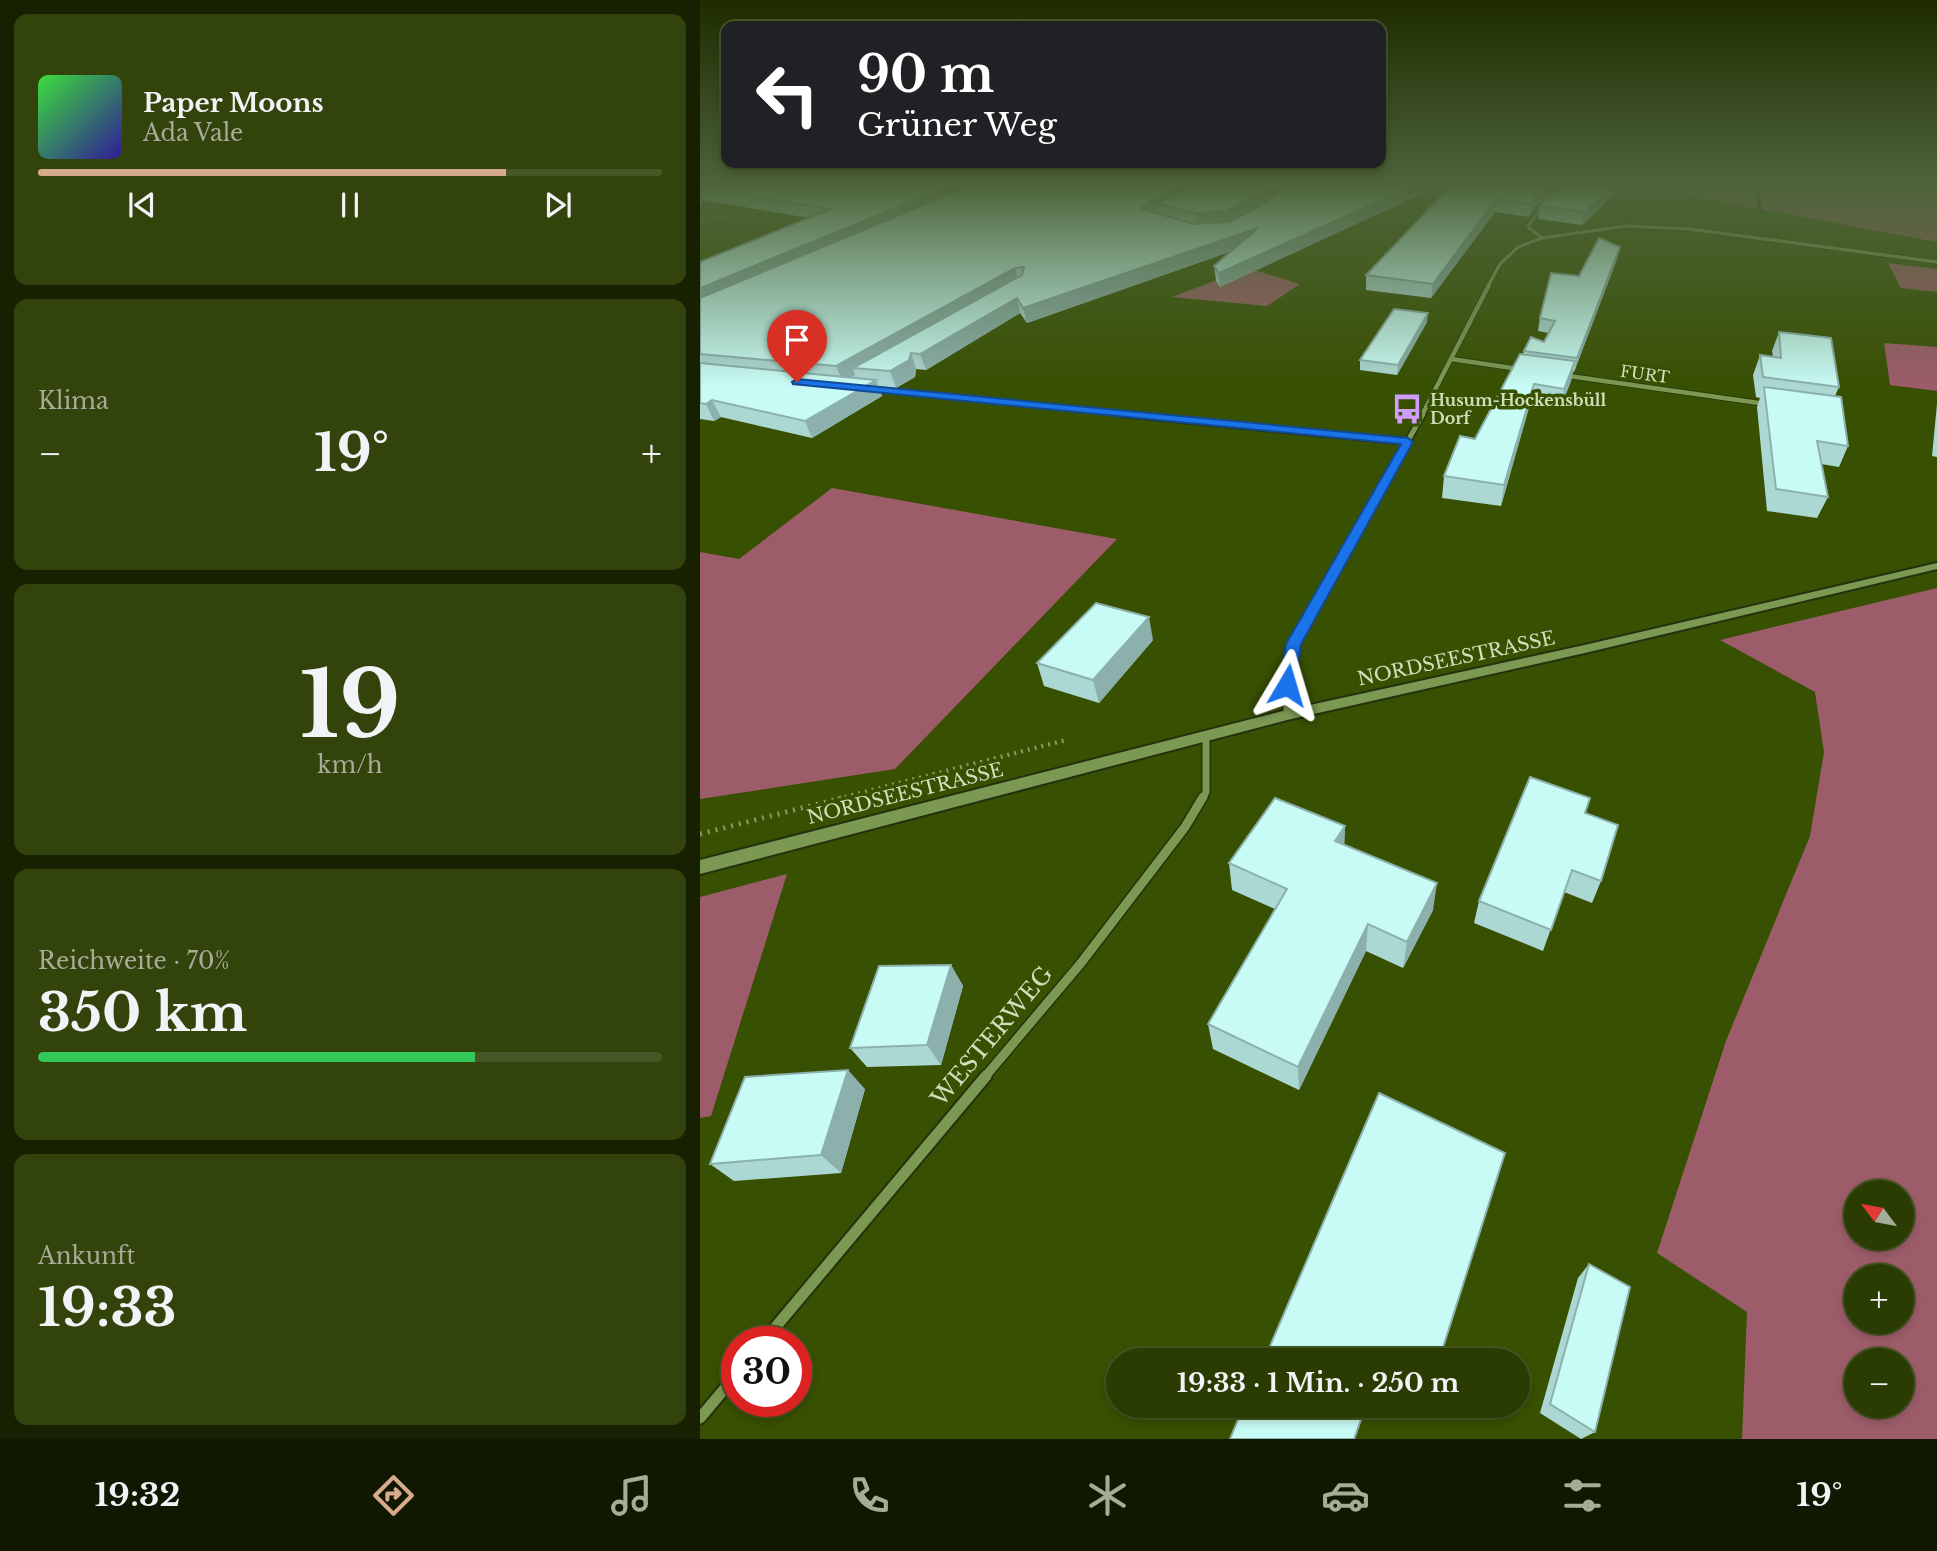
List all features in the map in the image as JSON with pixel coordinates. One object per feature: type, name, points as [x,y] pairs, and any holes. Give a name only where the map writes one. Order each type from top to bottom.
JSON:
[{"type":"main road","name":"NORDSEESTRASSE","points":[[700,867],[1287,715],[1589,648],[1937,566]]},
{"type":"street","points":[[1287,715],[1288,665],[1293,644],[1408,442],[1500,264],[1511,253]]},
{"type":"street","points":[[1871,253],[1937,262]]},
{"type":"street","points":[[1451,359],[1520,369]]},
{"type":"street","name":"FURT","points":[[1561,374],[1766,404]]},
{"type":"street","points":[[859,388],[1408,442]]},
{"type":"street","name":"WESTERWEG","points":[[776,1326],[1081,963],[1185,827],[1206,792],[1206,735]]},
{"type":"street","points":[[700,1418],[721,1393]]},
{"type":"shaded area","points":[[1888,263],[1937,269],[1937,292],[1901,288]]},
{"type":"shaded area","points":[[1248,268],[1300,284],[1267,306],[1172,297]]},
{"type":"shaded area","points":[[1884,343],[1937,347],[1937,391],[1890,385]]},
{"type":"shaded area","points":[[832,488],[1117,539],[895,769],[700,799],[700,552],[739,559]]},
{"type":"shaded area","points":[[1937,588],[1937,1439],[1742,1439],[1747,1312],[1657,1253],[1726,1041],[1810,836],[1824,752],[1815,692],[1720,640]]},
{"type":"shaded area","points":[[787,874],[711,1116],[700,1118],[700,897]]},
{"type":"building","points":[[722,253],[785,253],[700,288],[700,262]]},
{"type":"building","points":[[808,253],[1184,253],[1023,308],[1017,298],[920,354],[911,353],[909,360],[890,371],[853,368],[1022,275],[1024,267],[1015,268],[836,366],[700,354],[700,298]]},
{"type":"building","points":[[1229,253],[1263,253],[1219,273],[1214,266]]},
{"type":"building","points":[[1387,253],[1456,253],[1433,284],[1366,275]]},
{"type":"building","points":[[1591,253],[1618,253],[1577,358],[1524,351],[1531,337],[1544,342],[1555,321],[1540,318],[1551,273],[1579,276]]},
{"type":"building","points":[[1394,309],[1428,313],[1398,365],[1360,360]]},
{"type":"building","points":[[1779,332],[1831,338],[1839,387],[1763,377],[1760,355],[1781,358]]},
{"type":"building","points":[[1520,354],[1575,361],[1564,389],[1534,384],[1504,485],[1444,476],[1460,436],[1475,439]]},
{"type":"building","points":[[700,363],[876,380],[805,421],[712,400],[706,404],[700,403]]},
{"type":"building","points":[[1764,387],[1841,397],[1848,446],[1817,441],[1828,497],[1776,489]]},
{"type":"building","points":[[1096,603],[1149,617],[1093,680],[1037,663]]},
{"type":"building","points":[[1530,777],[1590,798],[1585,813],[1618,825],[1601,881],[1572,870],[1551,930],[1479,901]]},
{"type":"building","points":[[1275,798],[1345,826],[1335,841],[1437,883],[1407,942],[1368,924],[1298,1067],[1208,1024],[1287,889],[1229,863]]},
{"type":"building","points":[[951,965],[927,1045],[850,1048],[879,966]]},
{"type":"building","points":[[848,1070],[821,1155],[710,1164],[745,1077]]},
{"type":"building","points":[[1379,1093],[1505,1153],[1443,1348],[1269,1348]]},
{"type":"building","points":[[1589,1264],[1630,1287],[1595,1432],[1550,1404]]},
{"type":"building","points":[[1239,1418],[1361,1418],[1354,1439],[1230,1439]]},
{"type":"place","name":"Husum-Hockensbüll Dorf","points":[[1407,409]]},
{"type":"route","points":[[797,382],[1408,442],[1293,644],[1287,685]]}]
